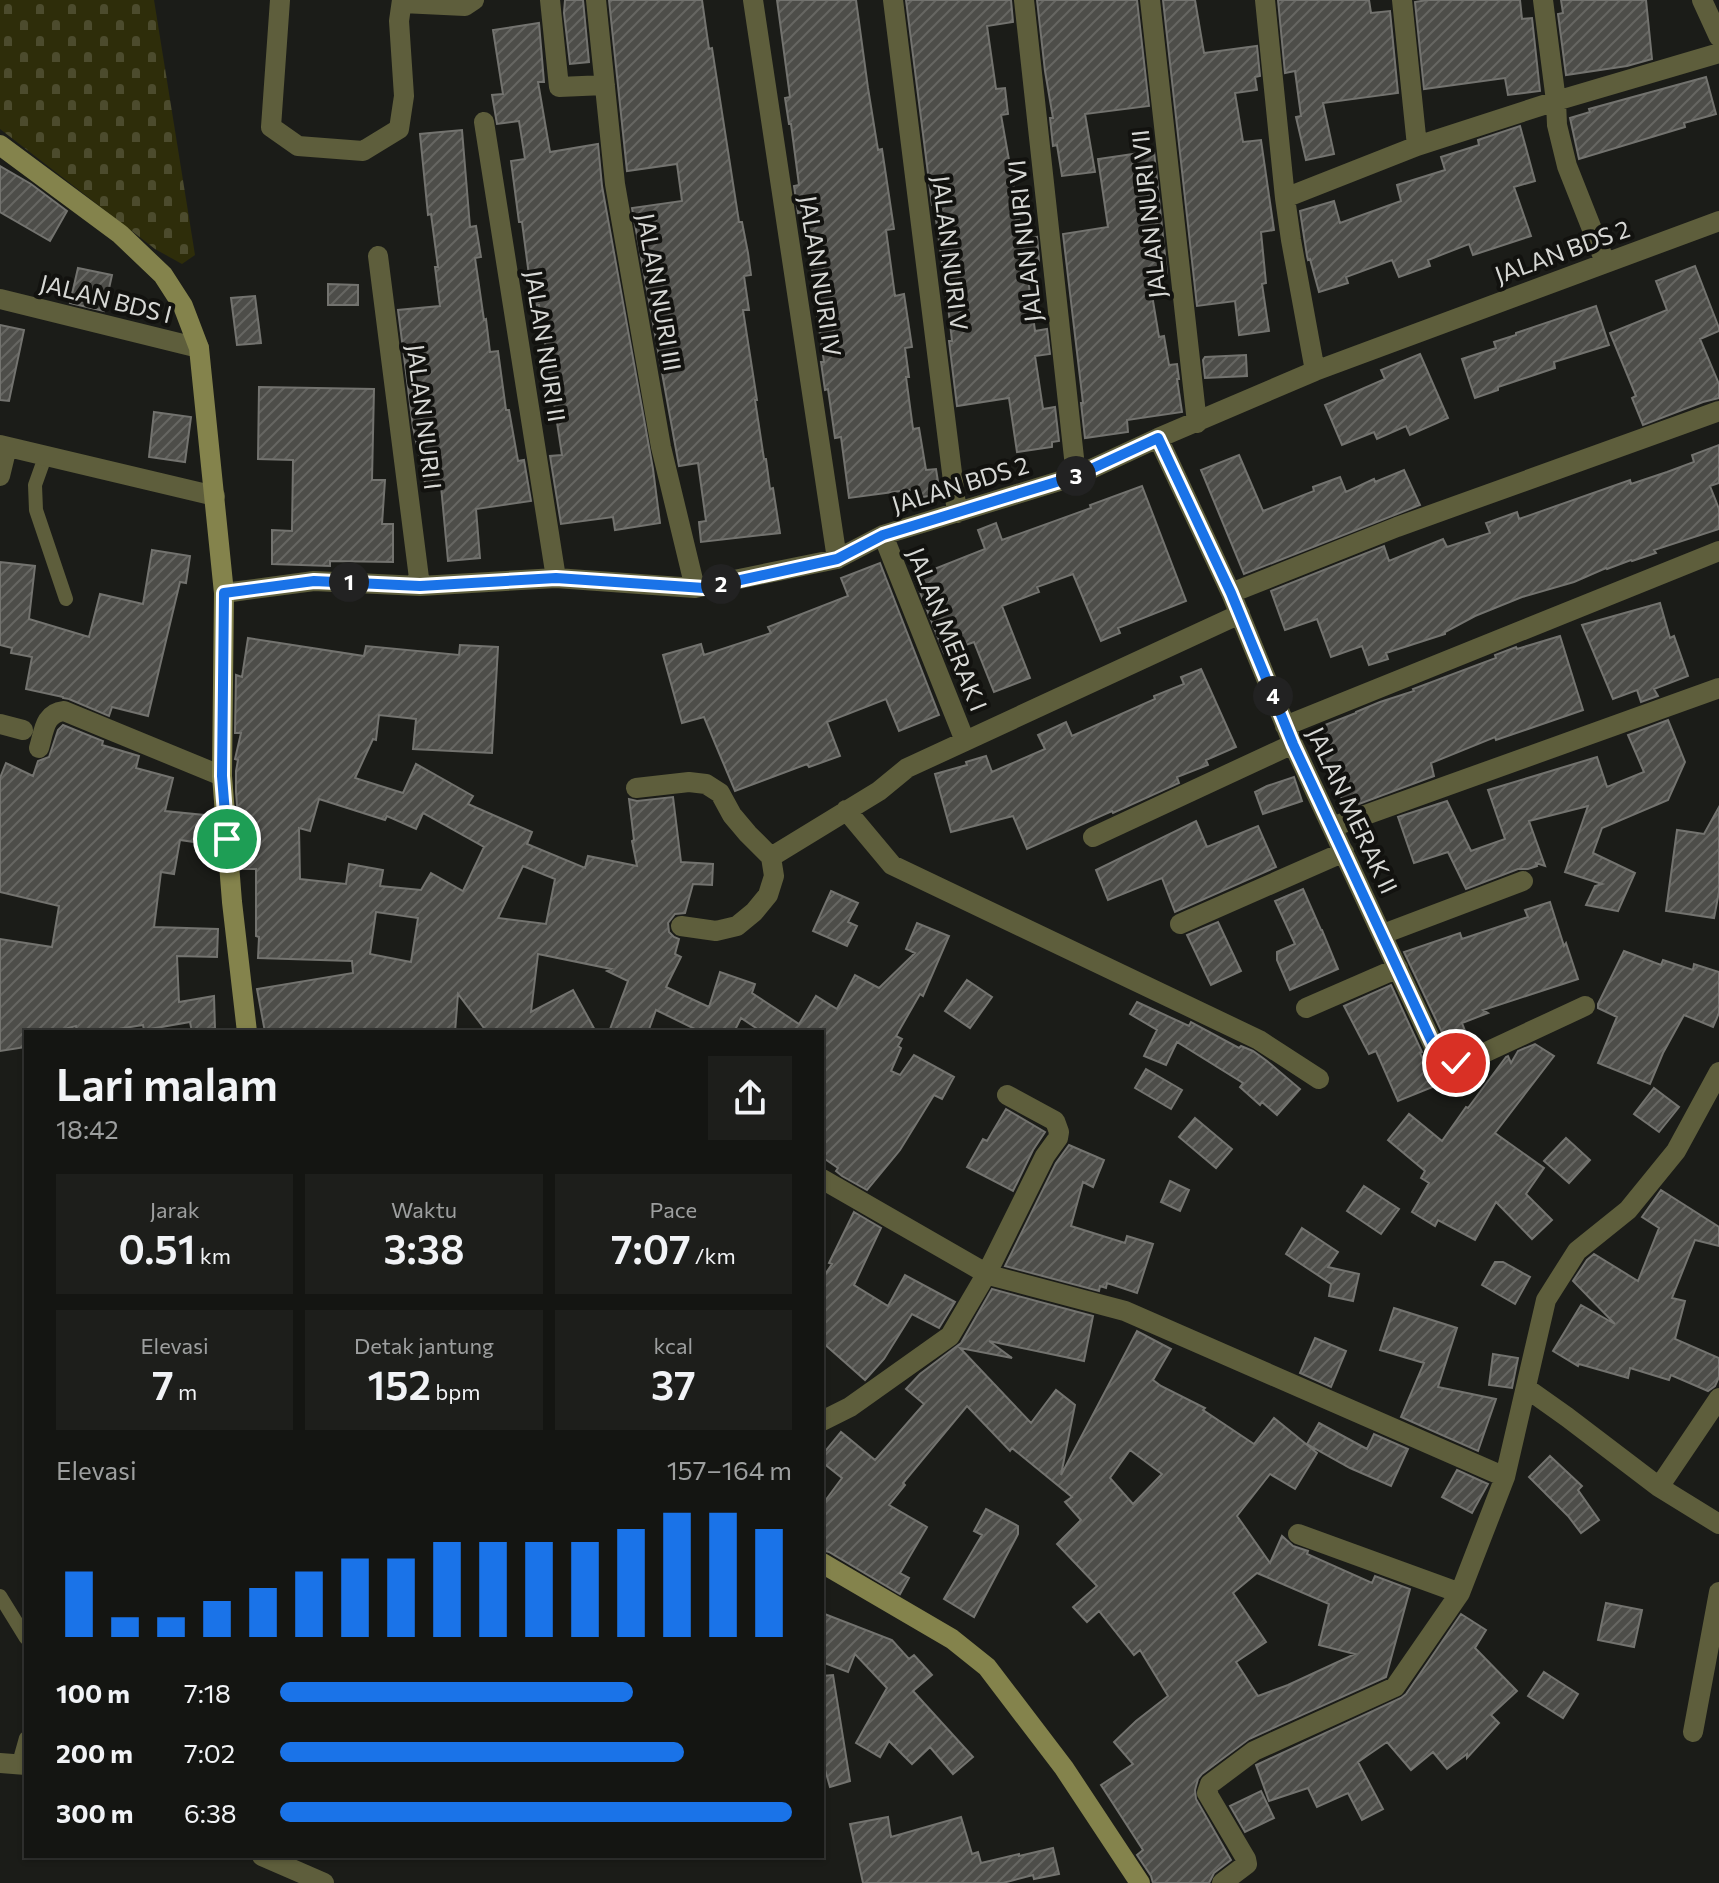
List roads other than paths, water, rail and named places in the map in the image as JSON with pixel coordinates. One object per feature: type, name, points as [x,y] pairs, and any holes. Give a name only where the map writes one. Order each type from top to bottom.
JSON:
[{"type":"street","points":[[280,0],[271,127],[298,146],[363,151],[399,129],[404,96],[399,21],[402,2],[465,6],[474,0]]},
{"type":"street","points":[[550,0],[559,87],[605,85]]},
{"type":"street","name":"JALAN NURI III","points":[[596,0],[615,184],[661,447],[695,588]]},
{"type":"street","name":"JALAN NURI IV","points":[[753,0],[837,559]]},
{"type":"street","name":"JALAN NURI V","points":[[893,0],[957,513]]},
{"type":"street","name":"JALAN NURI VI","points":[[1024,0],[1076,476]]},
{"type":"street","name":"JALAN NURI VII","points":[[1150,0],[1197,423]]},
{"type":"street","points":[[1265,0],[1285,198],[1315,371]]},
{"type":"street","points":[[1402,0],[1417,146]]},
{"type":"street","points":[[1543,0],[1557,125],[1567,166],[1605,262]]},
{"type":"street","points":[[1702,0],[1719,37]]},
{"type":"street","points":[[1285,198],[1417,146],[1719,53]]},
{"type":"street","name":"JALAN NURI II","points":[[484,122],[556,578]]},
{"type":"street","points":[[0,145],[120,234],[163,275],[183,306],[199,348],[224,593],[222,776],[247,1030]]},
{"type":"street","name":"JALAN BDS 2","points":[[224,593],[314,581],[420,586],[556,578],[695,588],[837,559],[883,535],[1076,476],[1315,371],[1719,221]]},
{"type":"street","name":"JALAN NURI I","points":[[378,256],[420,586]]},
{"type":"street","name":"JALAN BDS I","points":[[0,299],[199,348]]},
{"type":"street","points":[[1231,593],[1397,527],[1719,411]]},
{"type":"street","name":"JALAN MERAK II","points":[[1158,438],[1231,593],[1289,735],[1437,1053],[1447,1062],[1469,1060],[1585,1006]]},
{"type":"street","points":[[0,476],[4,446],[215,496]]},
{"type":"street","name":"JALAN MERAK I","points":[[883,535],[965,741]]},
{"type":"street","points":[[1093,837],[1289,735],[1719,551]]},
{"type":"street","points":[[771,857],[879,791],[907,768],[1240,614]]},
{"type":"street","points":[[1332,827],[1719,688]]},
{"type":"street","points":[[39,748],[48,718],[55,712],[64,711],[222,776]]},
{"type":"street","points":[[0,724],[23,730]]},
{"type":"street","points":[[636,788],[689,782],[706,784],[720,793],[732,815],[771,857],[774,876],[768,895],[737,926],[716,931],[681,926]]},
{"type":"street","points":[[846,810],[892,865],[1259,1040],[1319,1079]]},
{"type":"street","points":[[1180,924],[1344,852]]},
{"type":"street","points":[[1383,934],[1523,881]]},
{"type":"street","points":[[1306,1008],[1398,968]]},
{"type":"street","points":[[1222,1883],[1247,1864],[1207,1793],[1210,1784],[1254,1751],[1395,1687],[1460,1593],[1505,1477],[1546,1300],[1577,1251],[1628,1210],[1676,1151],[1719,1072]]},
{"type":"street","points":[[824,1420],[850,1407],[943,1343],[987,1273],[1059,1132],[1055,1121],[1007,1095]]},
{"type":"street","points":[[824,1180],[987,1273],[1125,1311],[1505,1477]]},
{"type":"street","points":[[1526,1388],[1659,1487],[1719,1524]]},
{"type":"street","points":[[1659,1487],[1719,1398]]},
{"type":"street","points":[[1298,1534],[1460,1593]]},
{"type":"street","points":[[824,1564],[952,1639],[987,1667],[1064,1768],[1140,1883]]},
{"type":"street","points":[[1693,1732],[1719,1592]]},
{"type":"street","points":[[267,1858],[324,1883]]},
{"type":"lane","points":[[45,457],[35,485],[36,510],[66,599]]},
{"type":"lane","points":[[0,1596],[24,1635]]},
{"type":"lane","points":[[15,1764],[24,1743]]}]
